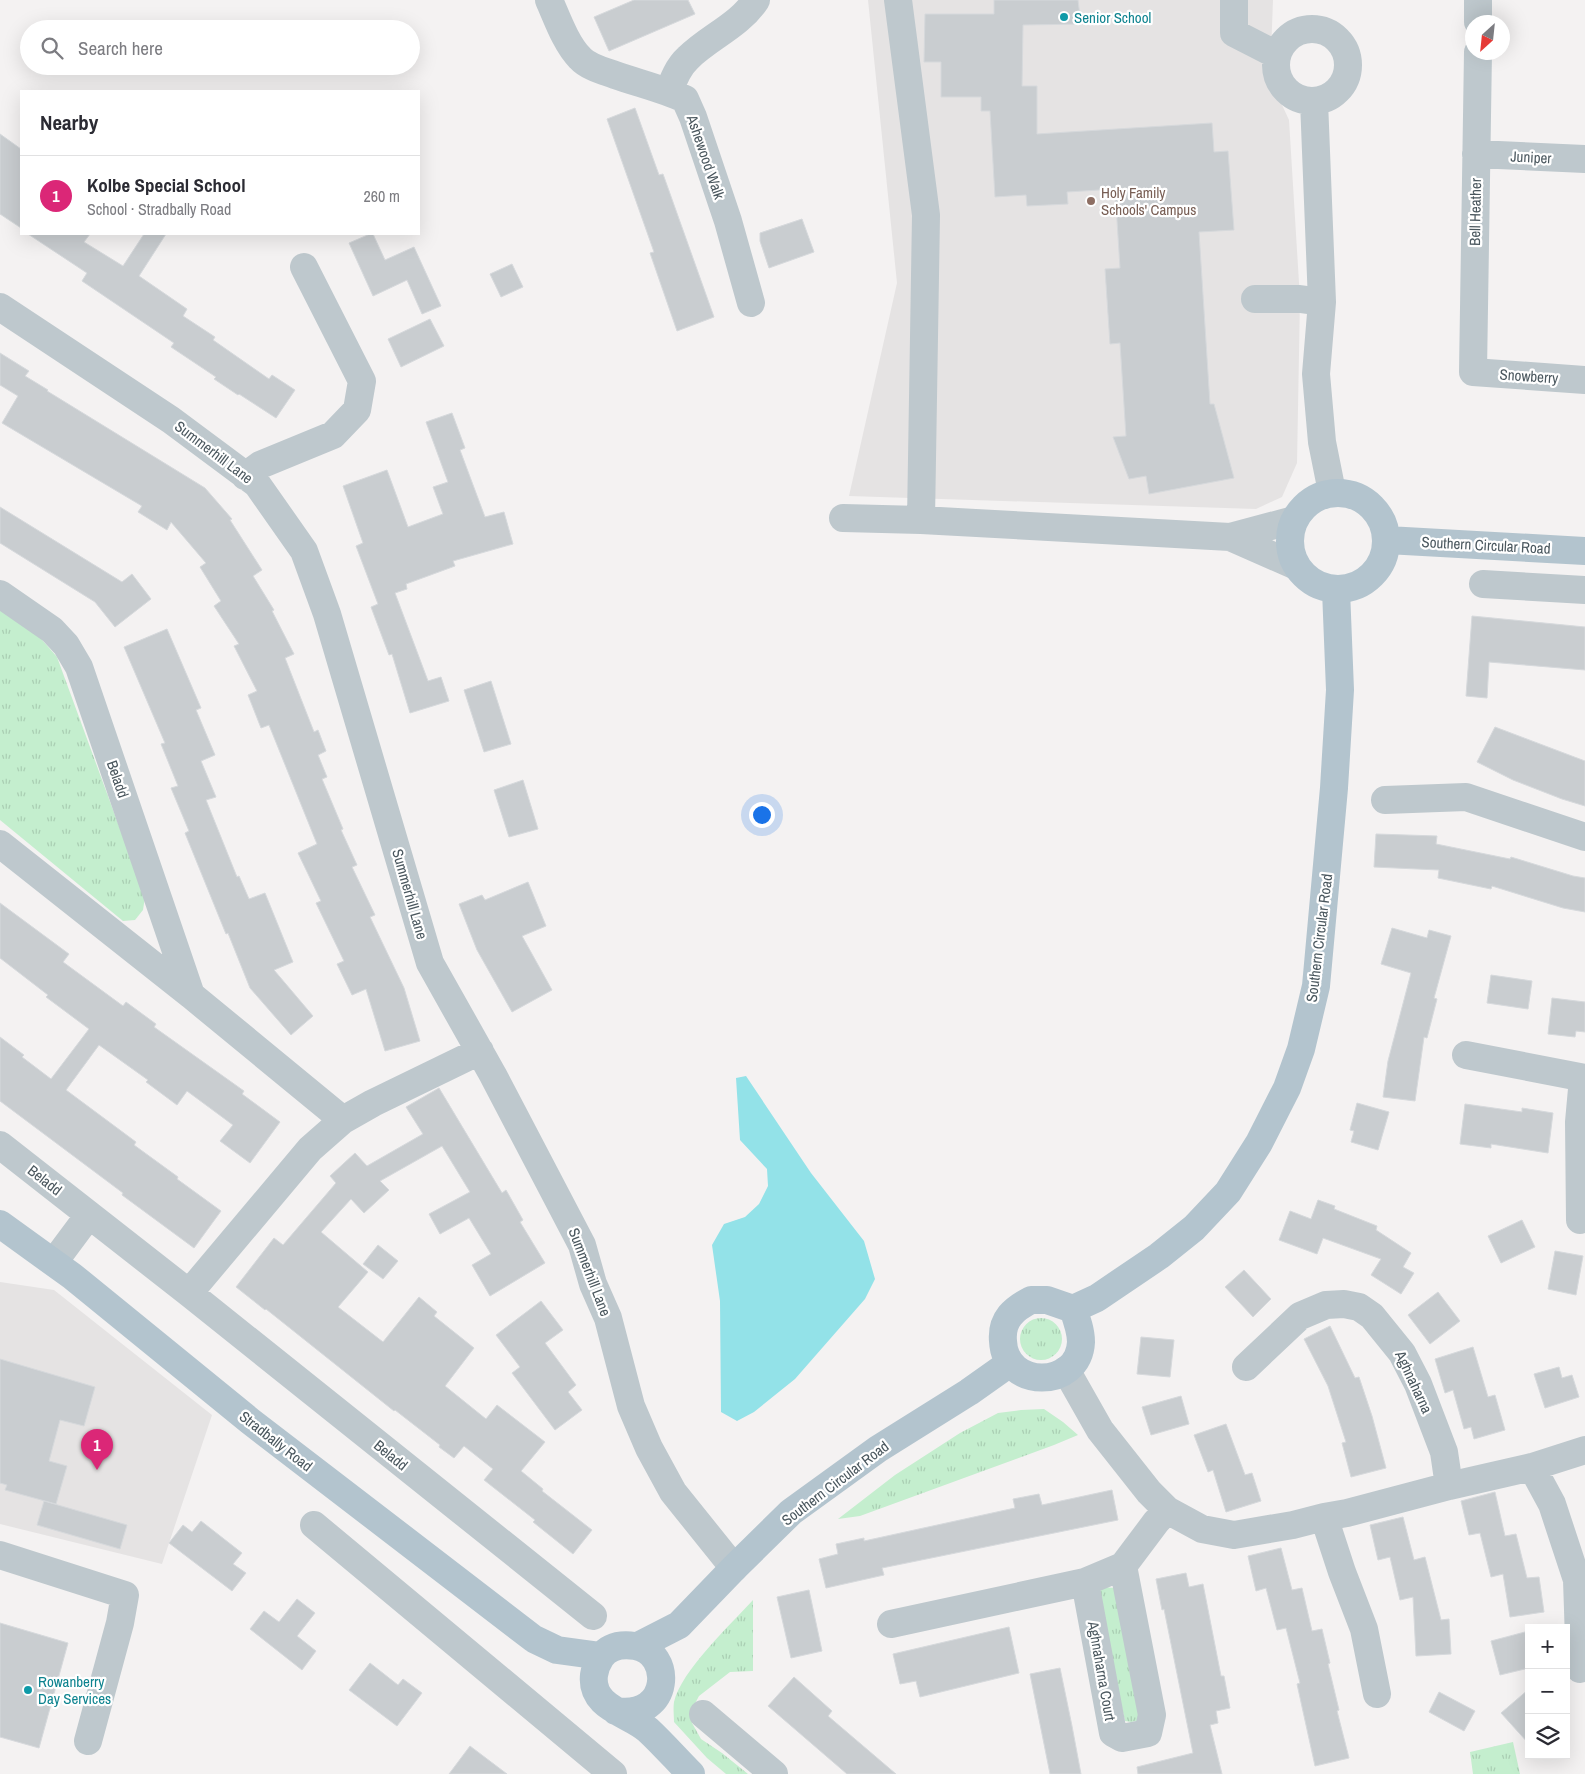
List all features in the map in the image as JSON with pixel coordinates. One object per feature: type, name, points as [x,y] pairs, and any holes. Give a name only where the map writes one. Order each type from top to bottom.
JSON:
[{"type":"main road","points":[[1332,492],[1348,493],[1364,499],[1376,510],[1384,524],[1387,540],[1385,556],[1378,570],[1366,581],[1352,588],[1336,590],[1321,586],[1307,578],[1296,566],[1290,551],[1290,535],[1294,520],[1303,506],[1317,497],[1332,492]]},
{"type":"main road","name":"Southern Circular Road","points":[[1387,540],[1585,551]]},
{"type":"main road","name":"Southern Circular Road","points":[[1073,1309],[1097,1298],[1159,1256],[1194,1228],[1228,1192],[1260,1144],[1287,1088],[1301,1049],[1316,986],[1326,887],[1340,690],[1336,590]]},
{"type":"main road","name":"Stradbally Road","points":[[0,1224],[54,1262],[258,1427],[534,1639],[557,1650],[626,1711],[691,1774]]},
{"type":"main road","points":[[1031,1300],[1047,1300],[1073,1309],[1080,1329],[1081,1344],[1076,1359],[1066,1370],[1052,1377],[1036,1378],[1022,1374],[1010,1363],[1003,1349],[1002,1334],[1007,1319],[1017,1308],[1031,1300]]},
{"type":"main road","name":"Southern Circular Road","points":[[638,1646],[679,1625],[791,1512],[878,1450],[969,1392],[1010,1363]]},
{"type":"main road","name":"Southern Circular Road","points":[[662,1676],[679,1625]]},
{"type":"main road","points":[[625,1644],[638,1646],[650,1653],[658,1663],[662,1676],[660,1690],[653,1701],[626,1711],[593,1681],[595,1667],[602,1656],[612,1648],[625,1644]]},
{"type":"main road","name":"Stradbally Road","points":[[557,1650],[602,1656]]},
{"type":"street","name":"Ashewood Walk","points":[[549,0],[571,46],[581,59],[598,69],[685,99],[693,117],[728,220],[751,303]]},
{"type":"street","points":[[669,92],[674,77],[687,59],[727,29],[756,0]]},
{"type":"street","points":[[898,0],[926,214],[921,520]]},
{"type":"street","points":[[1234,0],[1234,33],[1277,54]]},
{"type":"street","points":[[1478,0],[1478,15]]},
{"type":"street","points":[[1311,28],[1333,34],[1341,42],[1349,63],[1343,85],[1325,99],[1314,101],[1302,100],[1292,95],[1283,87],[1278,77],[1276,66],[1277,54],[1282,44],[1300,30],[1311,28]]},
{"type":"street","name":"Bell Heather","points":[[1473,372],[1478,60]]},
{"type":"street","points":[[1314,101],[1322,302],[1316,374],[1322,442],[1332,492]]},
{"type":"street","name":"Juniper","points":[[1476,154],[1585,159]]},
{"type":"street","points":[[245,476],[260,465],[333,435],[357,410],[362,381],[304,267]]},
{"type":"street","points":[[1254,299],[1300,299],[1322,302]]},
{"type":"street","name":"Summerhill Lane","points":[[0,307],[171,420],[257,484],[304,551],[327,614],[430,963],[480,1051],[582,1245],[593,1284],[608,1318],[631,1406],[649,1448],[673,1492],[734,1568]]},
{"type":"street","name":"Snowberry","points":[[1473,372],[1585,380]]},
{"type":"street","points":[[843,518],[921,520],[1230,537],[1294,520]]},
{"type":"street","points":[[1230,537],[1296,566]]},
{"type":"street","points":[[1483,584],[1585,590]]},
{"type":"street","name":"Beladd","points":[[0,594],[52,630],[66,645],[79,667],[191,995]]},
{"type":"street","points":[[1386,800],[1466,797],[1585,838]]},
{"type":"street","points":[[0,844],[191,995],[344,1120]]},
{"type":"street","points":[[189,1293],[310,1149],[344,1120],[373,1103],[480,1051]]},
{"type":"street","points":[[1466,1055],[1584,1078],[1579,1122],[1580,1220]]},
{"type":"street","name":"Beladd","points":[[0,1145],[189,1293],[593,1616]]},
{"type":"street","points":[[54,1262],[89,1216]]},
{"type":"street","name":"Aghnaharna","points":[[1246,1367],[1300,1316],[1326,1306],[1344,1304],[1359,1307],[1372,1316],[1388,1334],[1406,1361],[1418,1384],[1444,1452],[1449,1486]]},
{"type":"street","points":[[1066,1370],[1100,1430],[1149,1492],[1167,1510],[1202,1529],[1234,1535],[1347,1513],[1449,1486],[1532,1467],[1585,1450]]},
{"type":"street","points":[[1532,1467],[1552,1504],[1577,1580],[1580,1669]]},
{"type":"street","points":[[891,1624],[1085,1582],[1123,1566],[1167,1510]]},
{"type":"street","points":[[1324,1517],[1342,1572],[1364,1629],[1377,1694]]},
{"type":"street","points":[[314,1525],[613,1774]]},
{"type":"street","points":[[0,1555],[125,1595],[120,1623],[88,1741]]},
{"type":"street","name":"Aghnaharna Court","points":[[1085,1582],[1113,1733],[1122,1738],[1148,1733],[1152,1715],[1123,1566]]},
{"type":"street","points":[[703,1714],[774,1774]]},
{"type":"shaded area","name":"Holy Family Schools' Campus","points":[[868,0],[1273,0],[1270,79],[1289,120],[1300,299],[1297,463],[1282,497],[1256,509],[849,496],[897,283]]},
{"type":"shaded area","points":[[0,1282],[54,1290],[212,1415],[162,1564],[0,1524]]},
{"type":"green space","points":[[0,608],[31,627],[57,657],[145,897],[143,910],[135,920],[123,921],[0,820]]},
{"type":"green space","points":[[1037,1318],[1045,1318],[1056,1324],[1062,1339],[1056,1354],[1045,1360],[1037,1360],[1026,1354],[1020,1343],[1020,1335],[1026,1324]]},
{"type":"green space","points":[[1044,1409],[1078,1435],[860,1516],[838,1519],[895,1475],[960,1433],[998,1413]]},
{"type":"green space","points":[[1101,1587],[1116,1588],[1141,1720],[1125,1721],[1096,1595]]},
{"type":"green space","points":[[753,1600],[753,1671],[730,1672],[699,1696],[691,1711],[692,1723],[701,1739],[748,1774],[726,1774],[707,1758],[674,1722],[674,1702],[686,1676],[696,1662]]},
{"type":"green space","points":[[1513,1742],[1520,1774],[1473,1774],[1470,1752]]},
{"type":"water","points":[[746,1076],[811,1173],[864,1241],[875,1279],[865,1299],[795,1379],[754,1412],[737,1421],[721,1412],[720,1301],[712,1245],[724,1224],[745,1217],[759,1204],[768,1186],[767,1169],[740,1140],[736,1078]]},
{"type":"building","points":[[634,0],[688,0],[695,14],[609,51],[594,17]]},
{"type":"building","points":[[994,0],[1078,0],[1081,24],[1023,25],[1022,86],[1037,86],[1037,134],[1212,123],[1214,152],[1228,151],[1234,230],[1199,232],[1210,404],[1214,404],[1234,478],[1149,494],[1146,476],[1129,479],[1113,437],[1126,436],[1120,343],[1110,344],[1105,269],[1120,268],[1115,189],[1067,192],[1068,204],[1027,206],[1026,195],[995,197],[990,111],[981,111],[981,97],[941,97],[941,62],[924,62],[925,14],[994,14]]},
{"type":"building","points":[[635,108],[659,175],[663,174],[714,317],[677,331],[650,253],[654,252],[607,119]]},
{"type":"building","points":[[0,134],[20,148],[20,227],[0,214]]},
{"type":"building","points":[[802,219],[814,252],[769,268],[760,241],[760,233]]},
{"type":"building","points":[[30,235],[89,235],[84,242],[123,266],[143,235],[165,235],[139,276],[187,309],[183,316],[215,337],[213,340],[269,379],[272,375],[295,390],[276,418],[214,379],[216,377],[171,347],[174,343],[82,281],[87,273]]},
{"type":"building","points":[[368,235],[373,235],[385,260],[414,247],[441,306],[422,314],[407,280],[373,296],[349,243]]},
{"type":"building","points":[[512,264],[523,287],[501,297],[490,274]]},
{"type":"building","points":[[430,319],[444,346],[401,367],[388,339]]},
{"type":"building","points":[[0,353],[29,371],[25,376],[47,391],[205,488],[232,519],[230,520],[262,570],[253,576],[274,610],[272,611],[294,654],[285,658],[314,732],[318,730],[326,751],[318,755],[327,777],[322,779],[343,829],[341,830],[357,865],[352,867],[375,915],[370,917],[404,988],[420,1041],[385,1051],[366,989],[352,995],[337,964],[344,961],[316,903],[321,901],[298,853],[317,844],[269,725],[261,728],[248,695],[257,691],[234,646],[239,644],[214,606],[221,601],[200,567],[206,563],[171,522],[167,530],[138,512],[142,506],[2,423],[18,396],[0,385]]},
{"type":"building","points":[[452,413],[465,448],[460,450],[485,517],[504,512],[513,544],[453,561],[455,566],[406,584],[407,589],[395,593],[428,681],[441,677],[449,701],[410,713],[392,654],[389,655],[371,607],[378,604],[356,546],[363,543],[343,486],[387,470],[408,527],[443,514],[433,487],[448,482],[426,422]]},
{"type":"building","points":[[0,507],[122,582],[132,574],[151,599],[115,627],[95,602],[0,543]]},
{"type":"building","points":[[1472,616],[1585,627],[1585,670],[1489,662],[1487,698],[1466,696]]},
{"type":"building","points":[[167,629],[201,708],[196,710],[215,755],[201,761],[216,797],[206,800],[237,877],[239,876],[249,899],[265,893],[293,962],[274,970],[313,1016],[291,1035],[250,988],[228,933],[226,934],[185,833],[189,831],[171,788],[178,786],[161,744],[165,743],[124,647]]},
{"type":"building","points":[[491,681],[511,744],[484,752],[464,690]]},
{"type":"building","points":[[1495,727],[1585,761],[1585,806],[1513,780],[1477,762]]},
{"type":"building","points":[[523,780],[538,829],[509,837],[494,790]]},
{"type":"building","points":[[1376,834],[1437,836],[1436,844],[1510,859],[1511,857],[1585,878],[1585,912],[1563,908],[1492,886],[1491,889],[1438,878],[1439,870],[1374,867]]},
{"type":"building","points":[[528,882],[546,926],[522,936],[552,990],[512,1012],[477,950],[459,904],[482,895],[485,900]]},
{"type":"building","points":[[0,903],[69,954],[63,962],[123,1006],[126,1002],[156,1024],[154,1027],[244,1091],[242,1094],[280,1122],[250,1163],[220,1141],[233,1125],[187,1091],[177,1105],[146,1082],[148,1080],[99,1045],[66,1090],[136,1142],[134,1145],[221,1211],[194,1248],[0,1101],[0,1037],[51,1079],[89,1029],[46,997],[48,995],[0,958]]},
{"type":"building","points":[[1392,928],[1427,938],[1429,930],[1451,936],[1434,998],[1437,999],[1427,1038],[1424,1037],[1415,1101],[1383,1097],[1388,1061],[1411,973],[1381,964]]},
{"type":"building","points":[[1491,975],[1532,981],[1528,1009],[1487,1003]]},
{"type":"building","points":[[1552,998],[1585,1002],[1585,1032],[1576,1031],[1575,1037],[1548,1034]]},
{"type":"building","points":[[439,1088],[502,1193],[506,1190],[523,1220],[520,1222],[545,1263],[490,1296],[472,1265],[491,1254],[469,1218],[440,1234],[429,1214],[470,1192],[442,1146],[380,1181],[389,1190],[364,1213],[351,1199],[321,1232],[368,1272],[338,1307],[383,1342],[419,1297],[437,1312],[434,1316],[474,1348],[445,1386],[486,1419],[497,1405],[545,1442],[521,1471],[543,1489],[542,1491],[592,1530],[573,1554],[533,1522],[535,1520],[484,1480],[493,1469],[464,1446],[454,1458],[439,1447],[440,1445],[236,1287],[274,1238],[283,1245],[336,1183],[330,1176],[355,1153],[367,1166],[423,1134],[406,1107]]},
{"type":"building","points":[[1357,1103],[1389,1112],[1378,1150],[1351,1142],[1354,1131],[1350,1130]]},
{"type":"building","points":[[1465,1104],[1522,1112],[1522,1108],[1553,1113],[1548,1153],[1491,1144],[1491,1148],[1460,1144]]},
{"type":"building","points":[[1318,1200],[1335,1206],[1334,1209],[1377,1226],[1376,1230],[1411,1253],[1403,1267],[1414,1273],[1401,1294],[1371,1275],[1381,1259],[1323,1238],[1317,1254],[1279,1240],[1290,1211],[1311,1219]]},
{"type":"building","points":[[1522,1220],[1535,1247],[1501,1263],[1488,1236]]},
{"type":"building","points":[[378,1245],[398,1261],[383,1279],[363,1264]]},
{"type":"building","points":[[1555,1251],[1583,1256],[1576,1295],[1548,1289]]},
{"type":"building","points":[[1244,1270],[1271,1299],[1253,1317],[1225,1287]]},
{"type":"building","points":[[1438,1292],[1460,1321],[1430,1344],[1408,1315]]},
{"type":"building","points":[[541,1301],[563,1330],[545,1343],[576,1385],[568,1392],[582,1410],[555,1430],[512,1373],[520,1367],[496,1335]]},
{"type":"building","points":[[1330,1326],[1355,1378],[1359,1377],[1386,1468],[1351,1477],[1342,1443],[1346,1442],[1328,1386],[1304,1339]]},
{"type":"building","points":[[1141,1337],[1174,1340],[1170,1377],[1137,1374]]},
{"type":"building","points":[[1473,1347],[1488,1397],[1495,1395],[1505,1430],[1474,1439],[1471,1427],[1464,1429],[1453,1390],[1445,1393],[1435,1359]]},
{"type":"building","points":[[0,1359],[95,1387],[84,1426],[60,1420],[49,1461],[67,1466],[56,1504],[5,1490],[7,1485],[0,1483]]},
{"type":"building","points":[[1559,1367],[1562,1378],[1572,1375],[1579,1397],[1545,1408],[1534,1374]]},
{"type":"building","points":[[1181,1396],[1189,1424],[1151,1435],[1142,1407]]},
{"type":"building","points":[[1226,1424],[1245,1475],[1252,1473],[1261,1501],[1226,1512],[1213,1470],[1208,1472],[1194,1435]]},
{"type":"building","points":[[1112,1490],[1118,1520],[882,1568],[884,1575],[826,1588],[819,1559],[838,1554],[836,1544],[864,1538],[864,1541],[1015,1508],[1013,1499],[1039,1494],[1042,1505]]},
{"type":"building","points":[[1495,1492],[1505,1536],[1516,1534],[1527,1578],[1539,1577],[1544,1612],[1510,1617],[1503,1574],[1491,1577],[1480,1533],[1469,1535],[1461,1501]]},
{"type":"building","points":[[44,1501],[127,1525],[120,1549],[37,1525]]},
{"type":"building","points":[[1403,1517],[1414,1560],[1425,1557],[1441,1620],[1449,1619],[1451,1654],[1416,1656],[1413,1597],[1400,1600],[1390,1557],[1378,1560],[1370,1525]]},
{"type":"building","points":[[201,1521],[242,1553],[233,1564],[246,1573],[232,1591],[169,1543],[183,1525],[192,1532]]},
{"type":"building","points":[[1281,1548],[1292,1590],[1302,1588],[1312,1631],[1322,1629],[1339,1710],[1337,1711],[1349,1758],[1315,1766],[1297,1684],[1300,1683],[1286,1628],[1277,1630],[1266,1588],[1256,1591],[1248,1556]]},
{"type":"building","points":[[1186,1573],[1189,1587],[1203,1584],[1221,1676],[1224,1676],[1230,1708],[1216,1711],[1218,1723],[1210,1725],[1222,1774],[1138,1774],[1137,1767],[1193,1753],[1164,1609],[1162,1610],[1156,1579]]},
{"type":"building","points":[[809,1590],[822,1651],[791,1658],[777,1597]]},
{"type":"building","points":[[297,1599],[315,1613],[297,1636],[316,1651],[302,1670],[250,1629],[264,1611],[279,1622]]},
{"type":"building","name":"Rowanberry Day Services","points":[[0,1623],[68,1643],[39,1748],[0,1737]]},
{"type":"building","points":[[1009,1627],[1019,1673],[920,1697],[916,1681],[900,1684],[893,1654]]},
{"type":"building","points":[[1525,1632],[1525,1669],[1500,1675],[1491,1641]]},
{"type":"building","points":[[370,1663],[398,1685],[403,1679],[422,1693],[397,1726],[349,1690]]},
{"type":"building","points":[[1060,1668],[1081,1774],[1050,1774],[1030,1674]]},
{"type":"building","points":[[794,1677],[832,1711],[828,1716],[896,1774],[847,1774],[768,1706]]},
{"type":"building","points":[[1439,1692],[1475,1711],[1464,1731],[1429,1712]]},
{"type":"building","points":[[1525,1692],[1525,1740],[1501,1713]]},
{"type":"building","points":[[470,1746],[507,1774],[449,1774]]},
{"type":"place","name":"Senior School","points":[[1064,17]]},
{"type":"place","name":"Holy Family Schools' Campus","points":[[1091,201]]},
{"type":"place","name":"Kolbe Special School","points":[[97,1470]]},
{"type":"place","name":"Rowanberry Day Services","points":[[28,1690]]}]
